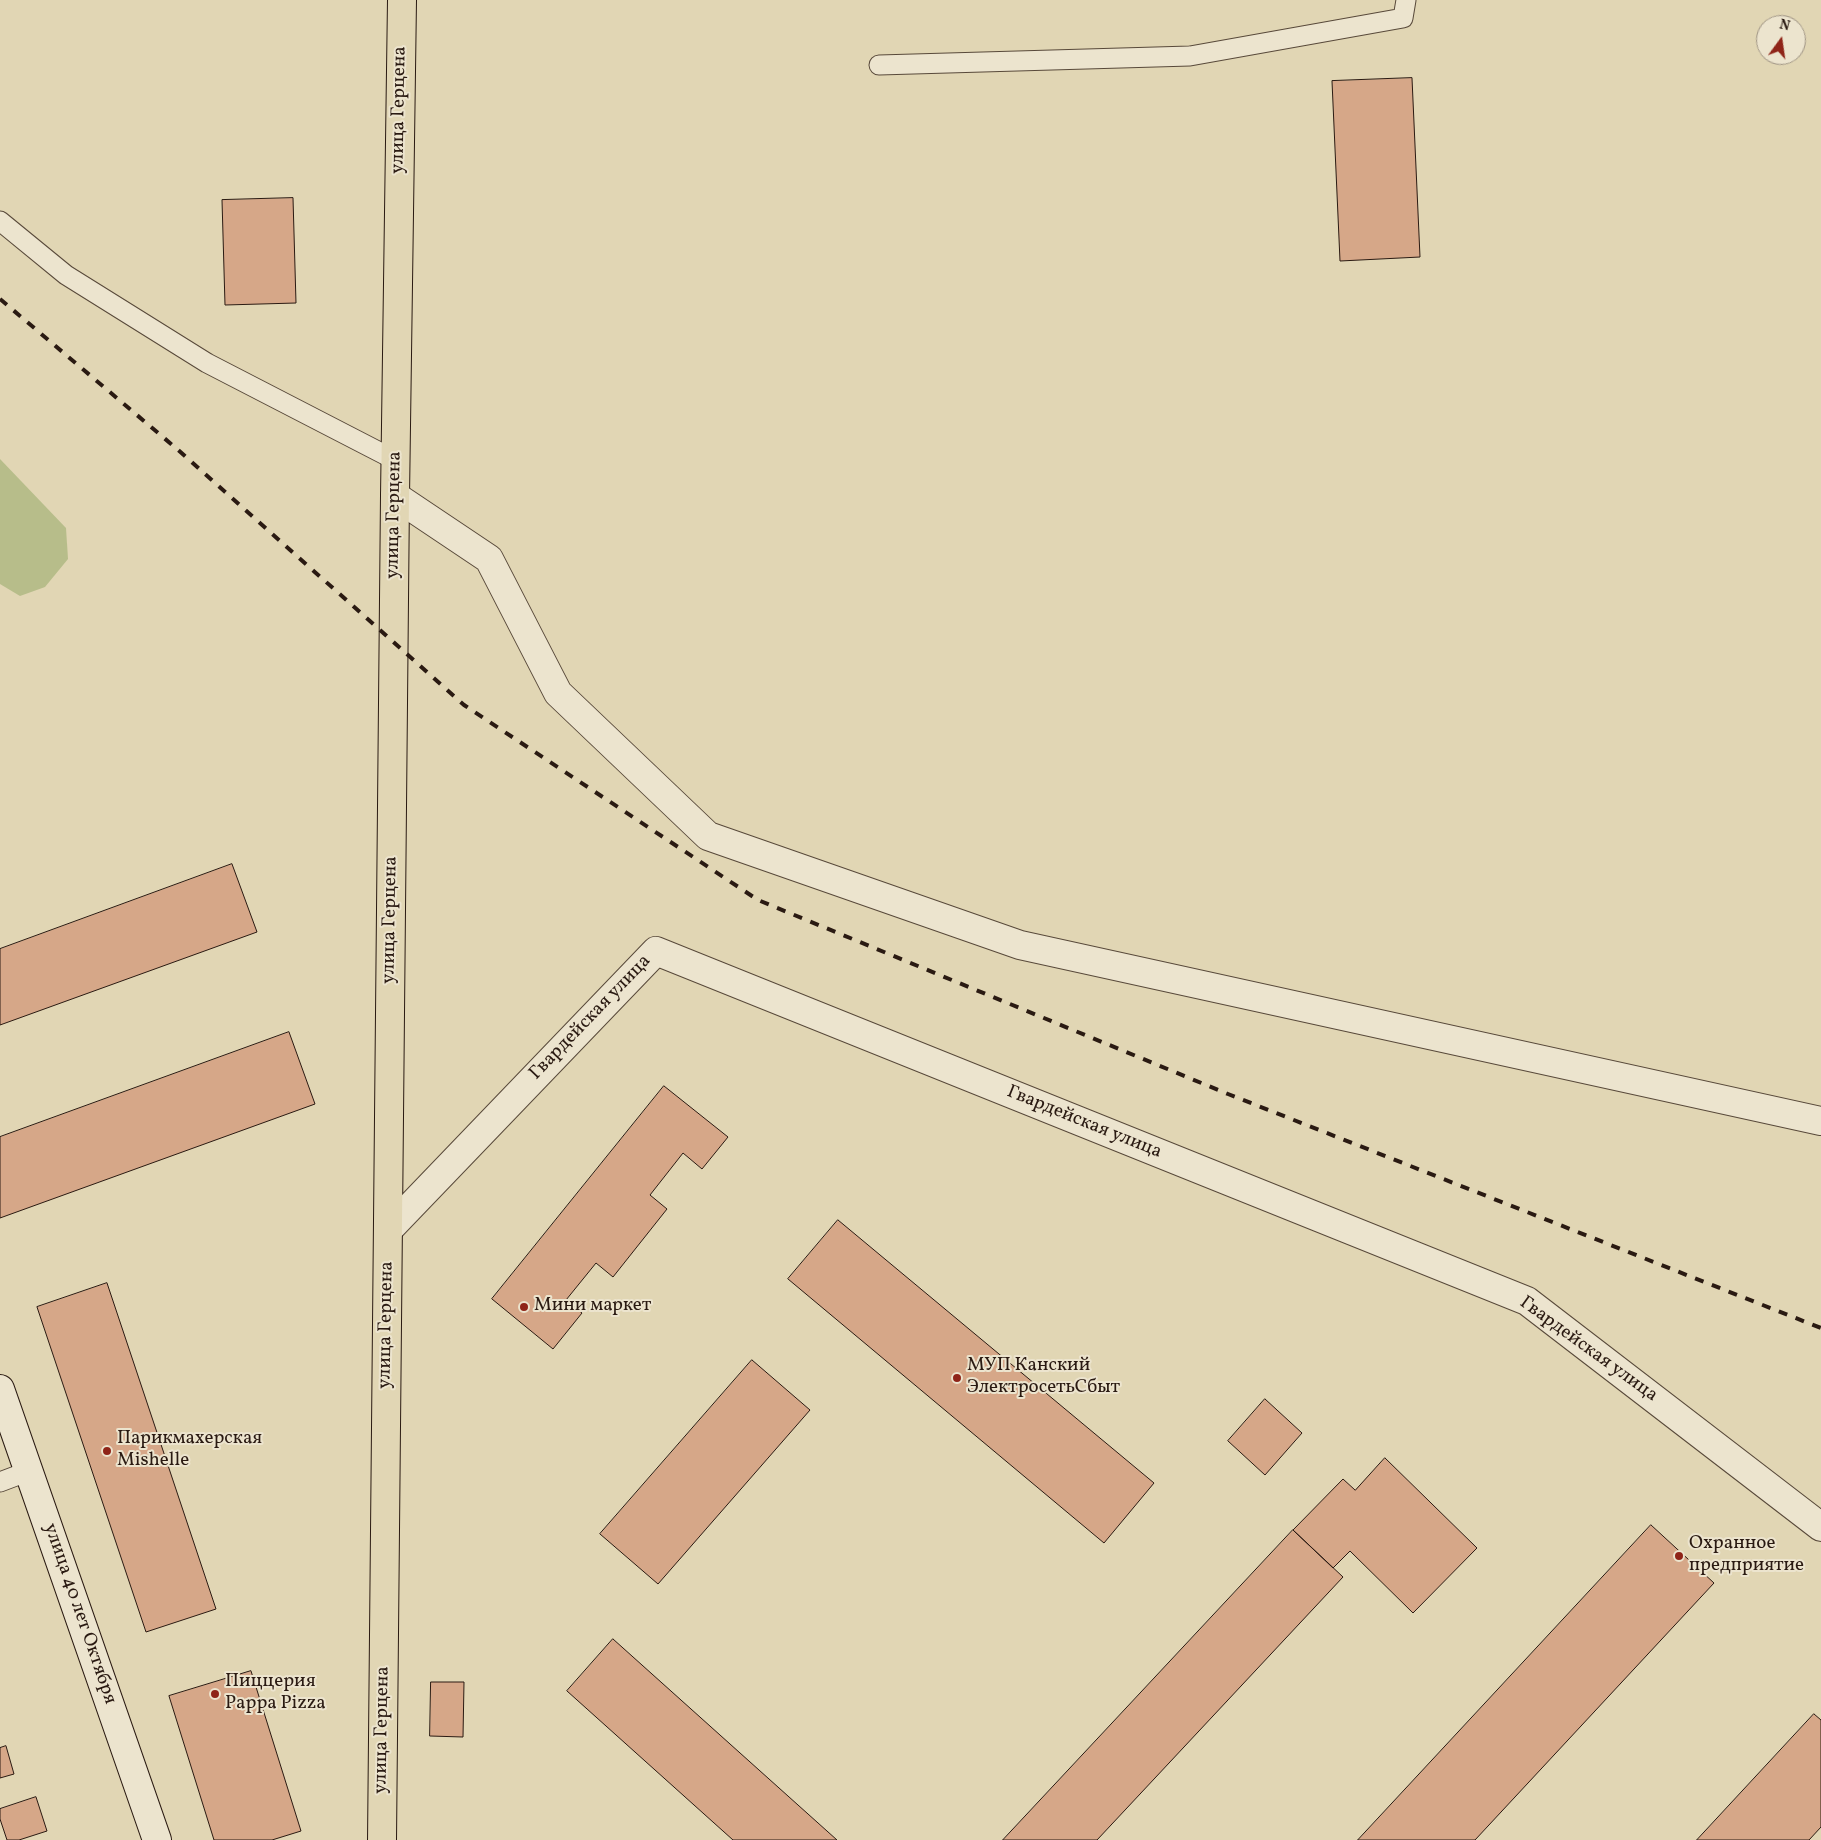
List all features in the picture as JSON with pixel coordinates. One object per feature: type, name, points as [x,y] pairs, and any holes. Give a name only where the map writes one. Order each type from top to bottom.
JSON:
[{"type":"main road","name":"улица Герцена","points":[[382,1840],[395,460],[402,0]]},
{"type":"street","points":[[395,496],[488,559],[558,693],[708,836],[1020,945],[1821,1121]]},
{"type":"street","name":"Гвардейская улица","points":[[388,1230],[656,951],[1528,1301],[1821,1527]]},
{"type":"street","name":"улица 40 лет Октября","points":[[0,1389],[157,1840]]},
{"type":"lane","points":[[879,65],[1190,56],[1403,18],[1406,0]]},
{"type":"lane","points":[[0,222],[66,275],[207,363],[395,460]]},
{"type":"lane","points":[[0,1482],[29,1471]]},
{"type":"green space","points":[[0,459],[66,528],[68,559],[45,587],[20,596],[0,584]]},
{"type":"building","points":[[1412,78],[1420,257],[1340,261],[1332,81]]},
{"type":"building","points":[[293,198],[296,303],[225,305],[222,200]]},
{"type":"building","points":[[232,864],[257,932],[0,1025],[0,949]]},
{"type":"building","points":[[289,1032],[315,1104],[0,1218],[0,1137]]},
{"type":"building","points":[[664,1086],[728,1137],[702,1169],[683,1153],[650,1195],[667,1209],[613,1277],[596,1263],[566,1300],[582,1313],[553,1349],[492,1299]]},
{"type":"building","points":[[838,1220],[1154,1483],[1104,1543],[788,1279]]},
{"type":"building","points":[[107,1283],[216,1609],[146,1632],[37,1307]]},
{"type":"building","points":[[752,1360],[810,1410],[658,1584],[600,1534]]},
{"type":"building","points":[[1265,1399],[1302,1433],[1265,1475],[1228,1441]]},
{"type":"building","points":[[1385,1458],[1477,1548],[1413,1613],[1350,1551],[1333,1568],[1293,1530],[1343,1479],[1355,1490]]},
{"type":"building","points":[[1651,1525],[1714,1583],[1475,1840],[1358,1840]]},
{"type":"building","points":[[1293,1530],[1343,1577],[1097,1840],[1003,1840]]},
{"type":"building","points":[[613,1639],[837,1840],[733,1840],[567,1691]]},
{"type":"building","points":[[251,1671],[301,1831],[272,1840],[214,1840],[169,1696]]},
{"type":"building","points":[[431,1682],[464,1682],[463,1737],[430,1736]]},
{"type":"building","points":[[1814,1714],[1821,1720],[1821,1827],[1809,1840],[1697,1840]]},
{"type":"building","points":[[6,1746],[14,1774],[0,1778],[0,1748]]},
{"type":"building","points":[[36,1797],[47,1831],[19,1840],[7,1840],[0,1819],[0,1809]]},
{"type":"railway","points":[[0,299],[177,449],[464,705],[758,900],[1228,1094],[1821,1328]]},
{"type":"place","name":"Мини маркет","points":[[524,1307]]},
{"type":"place","name":"МУП Канский ЭлектросетьСбыт","points":[[957,1378]]},
{"type":"place","name":"Парикмахерская Mishelle","points":[[107,1451]]},
{"type":"place","name":"Охранное предприятие","points":[[1679,1556]]},
{"type":"place","name":"Пиццерия Pappa Pizza","points":[[215,1694]]}]
